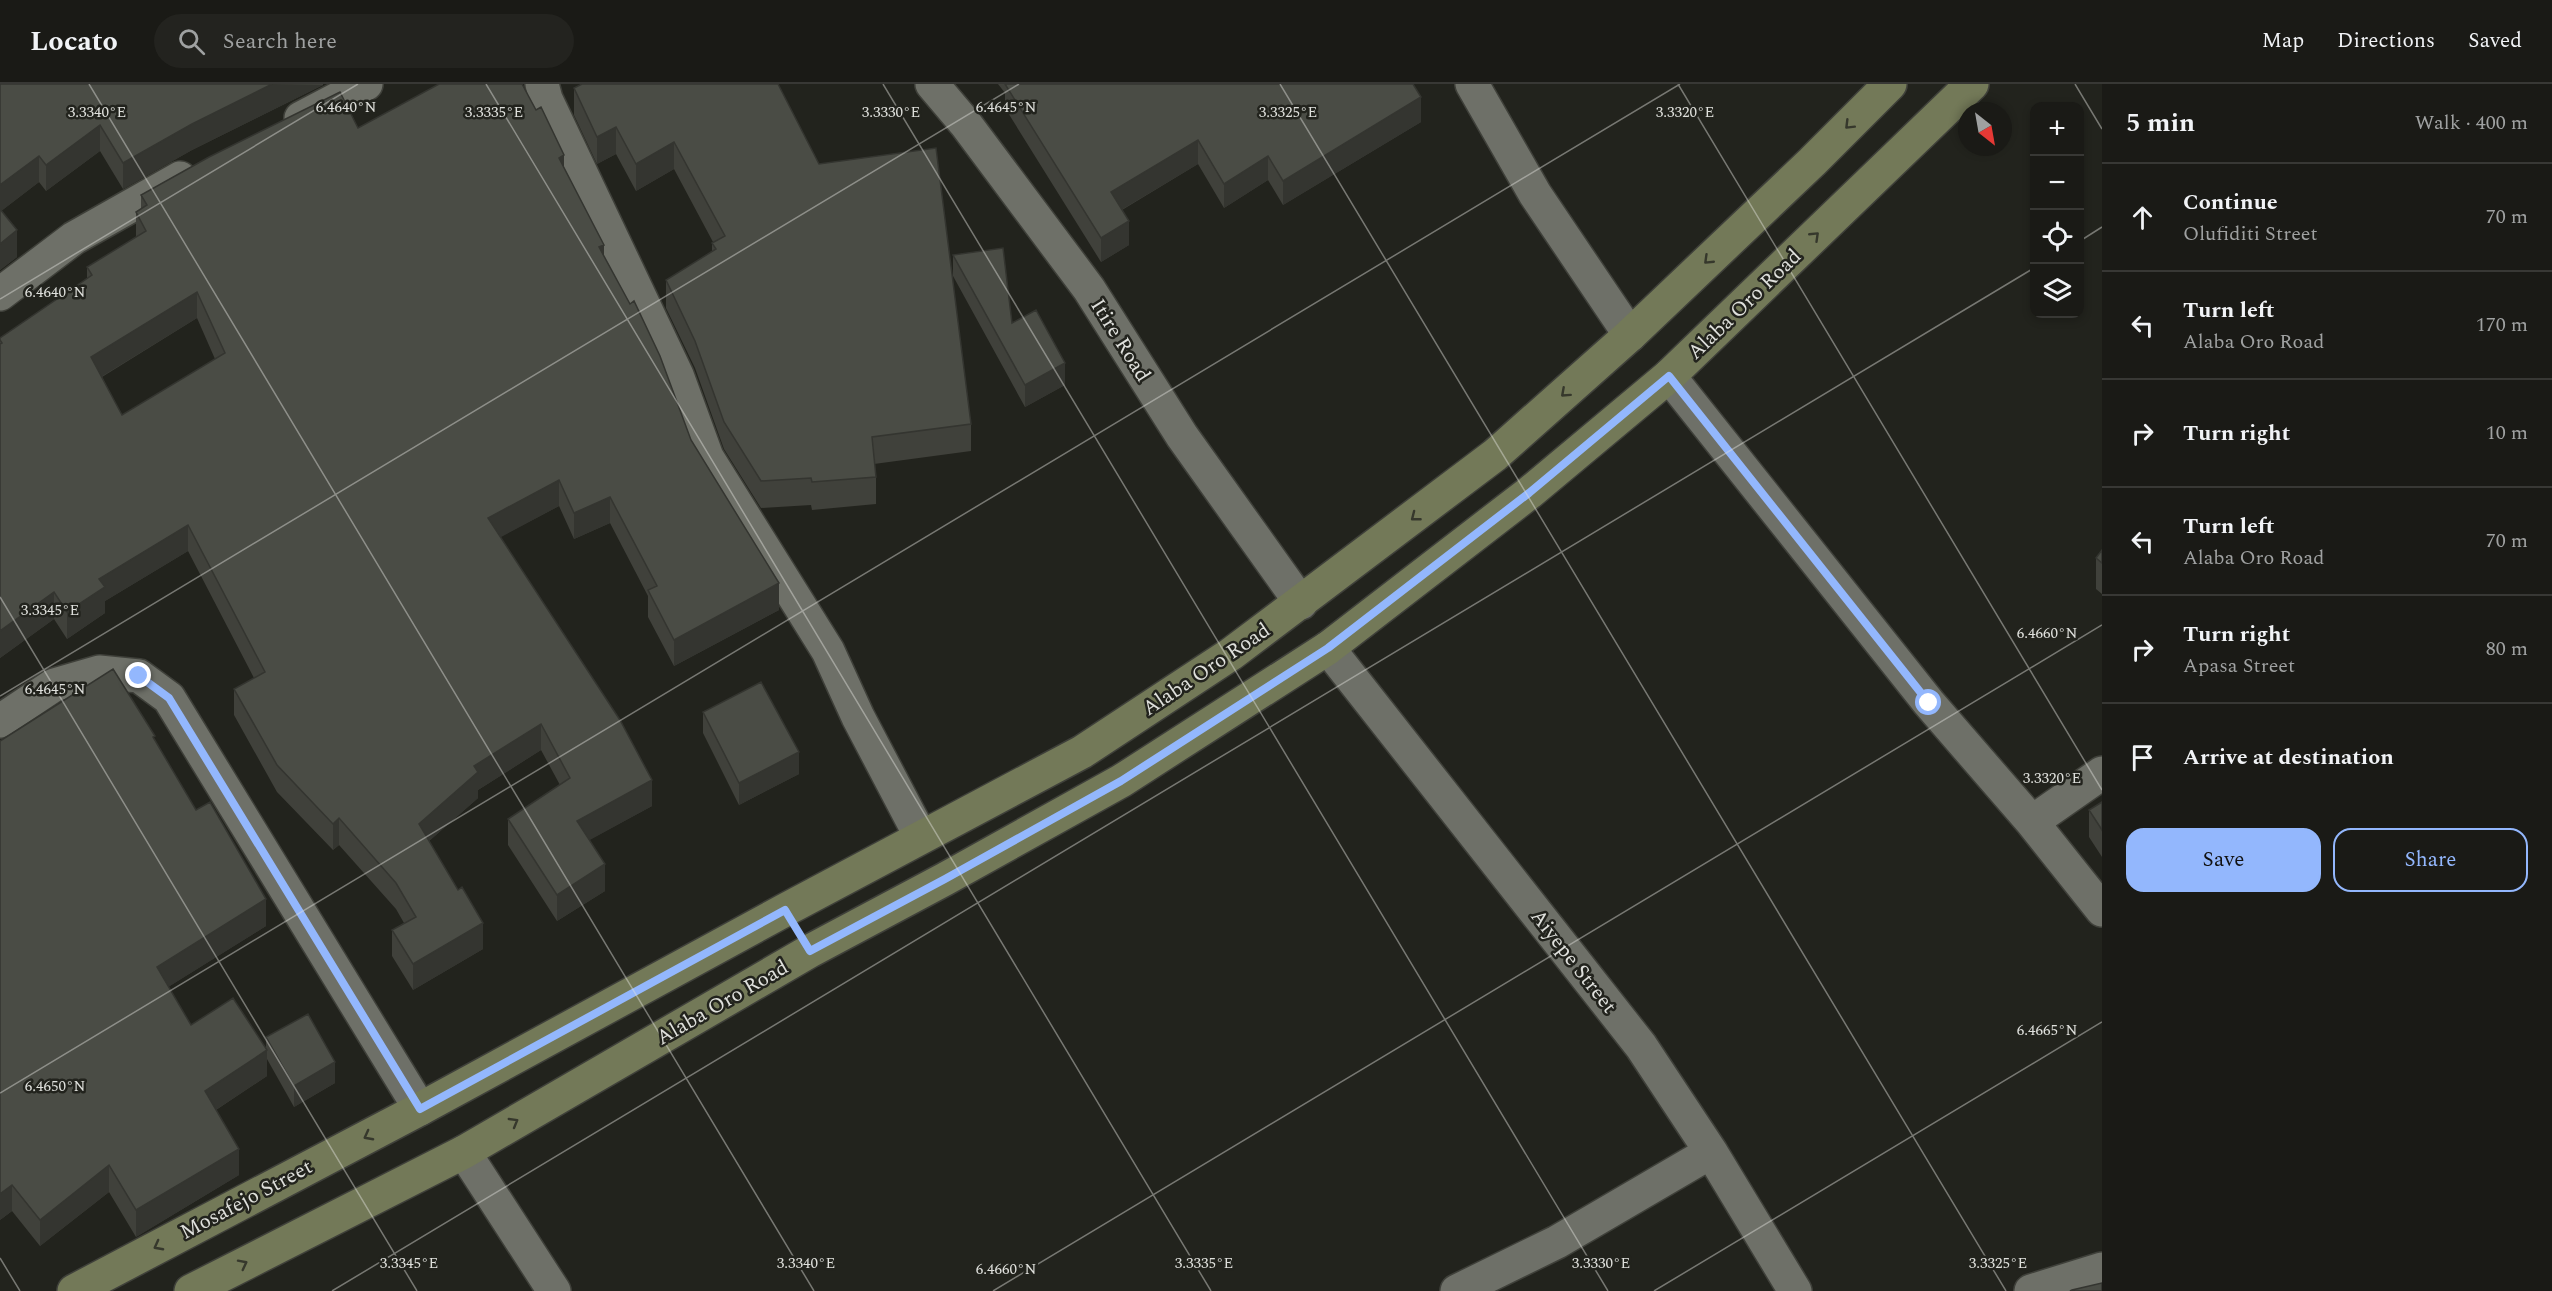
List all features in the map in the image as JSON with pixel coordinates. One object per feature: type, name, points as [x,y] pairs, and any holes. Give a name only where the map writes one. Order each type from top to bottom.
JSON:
[{"type":"main road","name":"Alaba Oro Road","points":[[420,1109],[785,910],[1082,752],[1231,654],[1495,455],[1630,335],[1812,162],[1890,84]]},
{"type":"main road","name":"Alaba Oro Road","points":[[464,1152],[810,951],[1121,781],[1328,648],[1529,493],[1669,376],[1971,84]]},
{"type":"main road","points":[[785,910],[810,951]]},
{"type":"main road","name":"Mosafejo Street","points":[[74,1291],[420,1109]]},
{"type":"main road","points":[[191,1291],[464,1152]]},
{"type":"street","points":[[273,131],[366,84]]},
{"type":"street","points":[[542,84],[546,99],[677,375],[707,457],[828,651],[858,717],[921,837]]},
{"type":"street","name":"Itire Road","points":[[932,84],[965,123],[1089,289],[1182,436],[1301,603]]},
{"type":"street","points":[[1472,84],[1535,194],[1630,335]]},
{"type":"street","points":[[0,294],[74,238],[210,162]]},
{"type":"street","points":[[1669,376],[1929,703],[2032,822],[2102,910]]},
{"type":"street","name":"Aiyepe Street","points":[[1328,648],[1641,1046],[1711,1152],[1795,1291]]},
{"type":"street","points":[[0,721],[54,685],[99,672],[139,676],[169,698],[420,1109]]},
{"type":"street","points":[[2032,822],[2102,773]]},
{"type":"street","points":[[464,1152],[554,1291]]},
{"type":"street","points":[[1457,1291],[1557,1242],[1711,1152]]},
{"type":"street","points":[[2031,1291],[2102,1269]]},
{"type":"building","points":[[0,84],[272,84],[192,124],[123,163],[100,125],[46,165],[39,156],[0,185]]},
{"type":"building","points":[[439,84],[522,84],[536,110],[541,107],[564,155],[559,158],[604,245],[599,247],[630,304],[634,301],[660,356],[691,440],[779,583],[674,640],[648,590],[657,586],[610,497],[574,513],[559,480],[488,518],[620,720],[652,780],[577,821],[605,864],[557,895],[508,819],[570,778],[541,724],[474,766],[478,772],[419,824],[458,890],[462,887],[483,923],[413,964],[392,930],[416,917],[396,883],[339,818],[333,824],[277,765],[234,689],[265,672],[188,525],[99,579],[105,587],[67,612],[54,592],[0,631],[0,344],[2,343],[0,338],[92,275],[87,267],[146,231],[136,212],[147,205],[141,195],[209,157],[340,92],[358,128]],"holes":[[[197,292],[225,353],[122,415],[91,357]]]},
{"type":"building","points":[[582,84],[778,84],[819,164],[936,148],[971,424],[872,437],[876,477],[812,482],[811,478],[761,481],[724,422],[695,341],[666,280],[716,249],[712,243],[725,236],[674,142],[636,164],[616,127],[597,137],[574,88]]},
{"type":"building","points":[[1005,84],[1413,84],[1421,97],[1283,181],[1268,156],[1224,184],[1198,140],[1111,192],[1129,221],[1101,238]]},
{"type":"building","points":[[0,209],[17,230],[0,244]]},
{"type":"building","points":[[1003,248],[1012,323],[1036,310],[1065,363],[1025,385],[953,255]]},
{"type":"building","points":[[2102,550],[2102,563],[2096,558]]},
{"type":"building","points":[[113,669],[155,736],[153,737],[196,810],[210,802],[266,899],[157,967],[191,1025],[233,998],[267,1050],[205,1091],[239,1149],[136,1210],[109,1165],[40,1220],[12,1185],[0,1194],[0,741]]},
{"type":"building","points":[[761,682],[799,752],[739,783],[703,712]]},
{"type":"building","points":[[2102,802],[2102,830],[2089,810]]},
{"type":"building","points":[[308,1014],[335,1062],[294,1086],[266,1037]]},
{"type":"building","points":[[2102,1283],[2102,1291],[2070,1291],[2072,1290]]},
{"type":"route","points":[[139,676],[169,698],[420,1109],[785,910],[810,951],[1121,781],[1328,648],[1529,493],[1669,376],[1929,703]]}]
